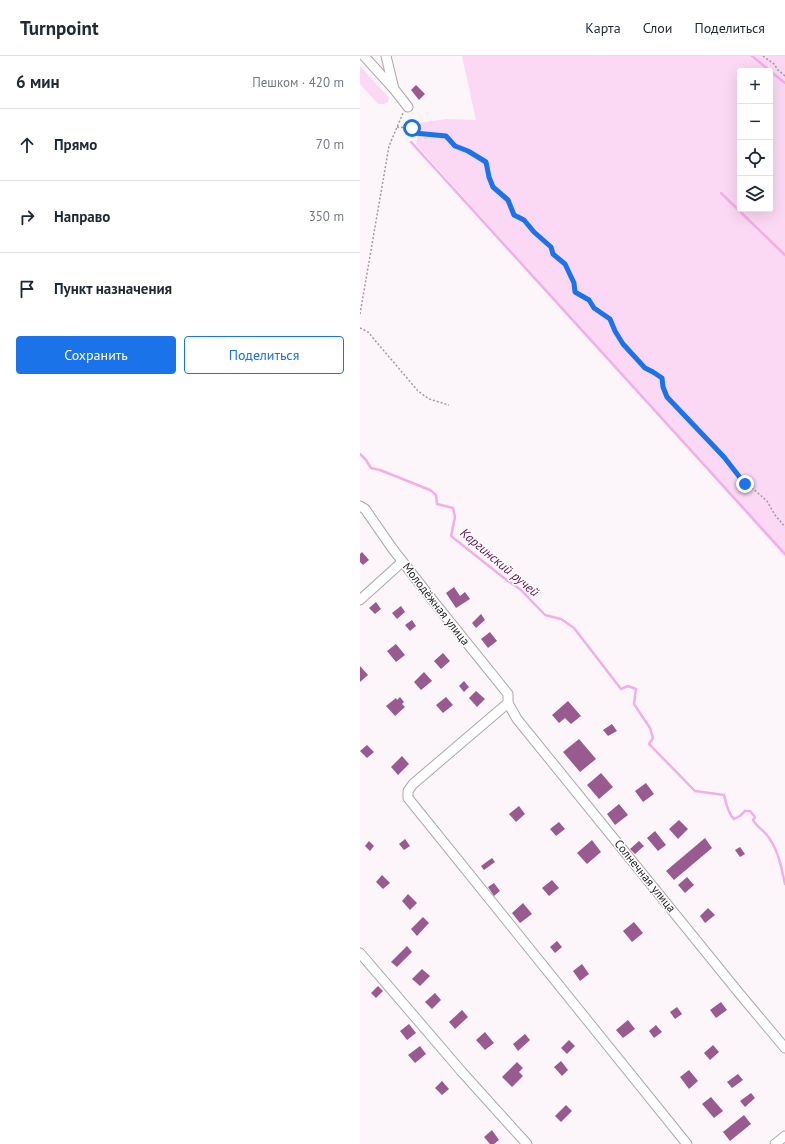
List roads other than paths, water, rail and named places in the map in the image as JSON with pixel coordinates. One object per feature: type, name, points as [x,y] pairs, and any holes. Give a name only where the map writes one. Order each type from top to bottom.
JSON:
[{"type":"street","points":[[364,56],[394,89],[406,111]]},
{"type":"street","points":[[386,56],[394,89]]},
{"type":"street","name":"Молодёжная улица","points":[[360,506],[365,509],[402,562],[508,694],[508,704]]},
{"type":"street","points":[[360,600],[402,562]]},
{"type":"street","points":[[508,704],[412,784],[408,791],[408,798],[687,1144]]},
{"type":"street","name":"Солнечная улица","points":[[508,704],[517,719],[785,1048]]},
{"type":"street","points":[[360,953],[462,1072],[527,1144]]},
{"type":"street","points":[[775,1144],[785,1136]]},
{"type":"waterway","points":[[752,56],[785,83]]},
{"type":"waterway","points":[[411,142],[785,554]]},
{"type":"waterway","points":[[721,193],[785,255]]},
{"type":"waterway","name":"Каргинский ручей","points":[[360,454],[371,468],[380,470],[430,490],[436,495],[437,504],[453,508],[455,517],[451,536],[521,590],[545,615],[561,619],[574,628],[621,689],[628,686],[636,689],[634,704],[650,728],[653,738],[649,744],[695,791],[724,795],[726,805],[734,819],[745,811],[750,811],[755,817],[753,820],[754,822],[766,834],[773,845],[785,884]]}]
